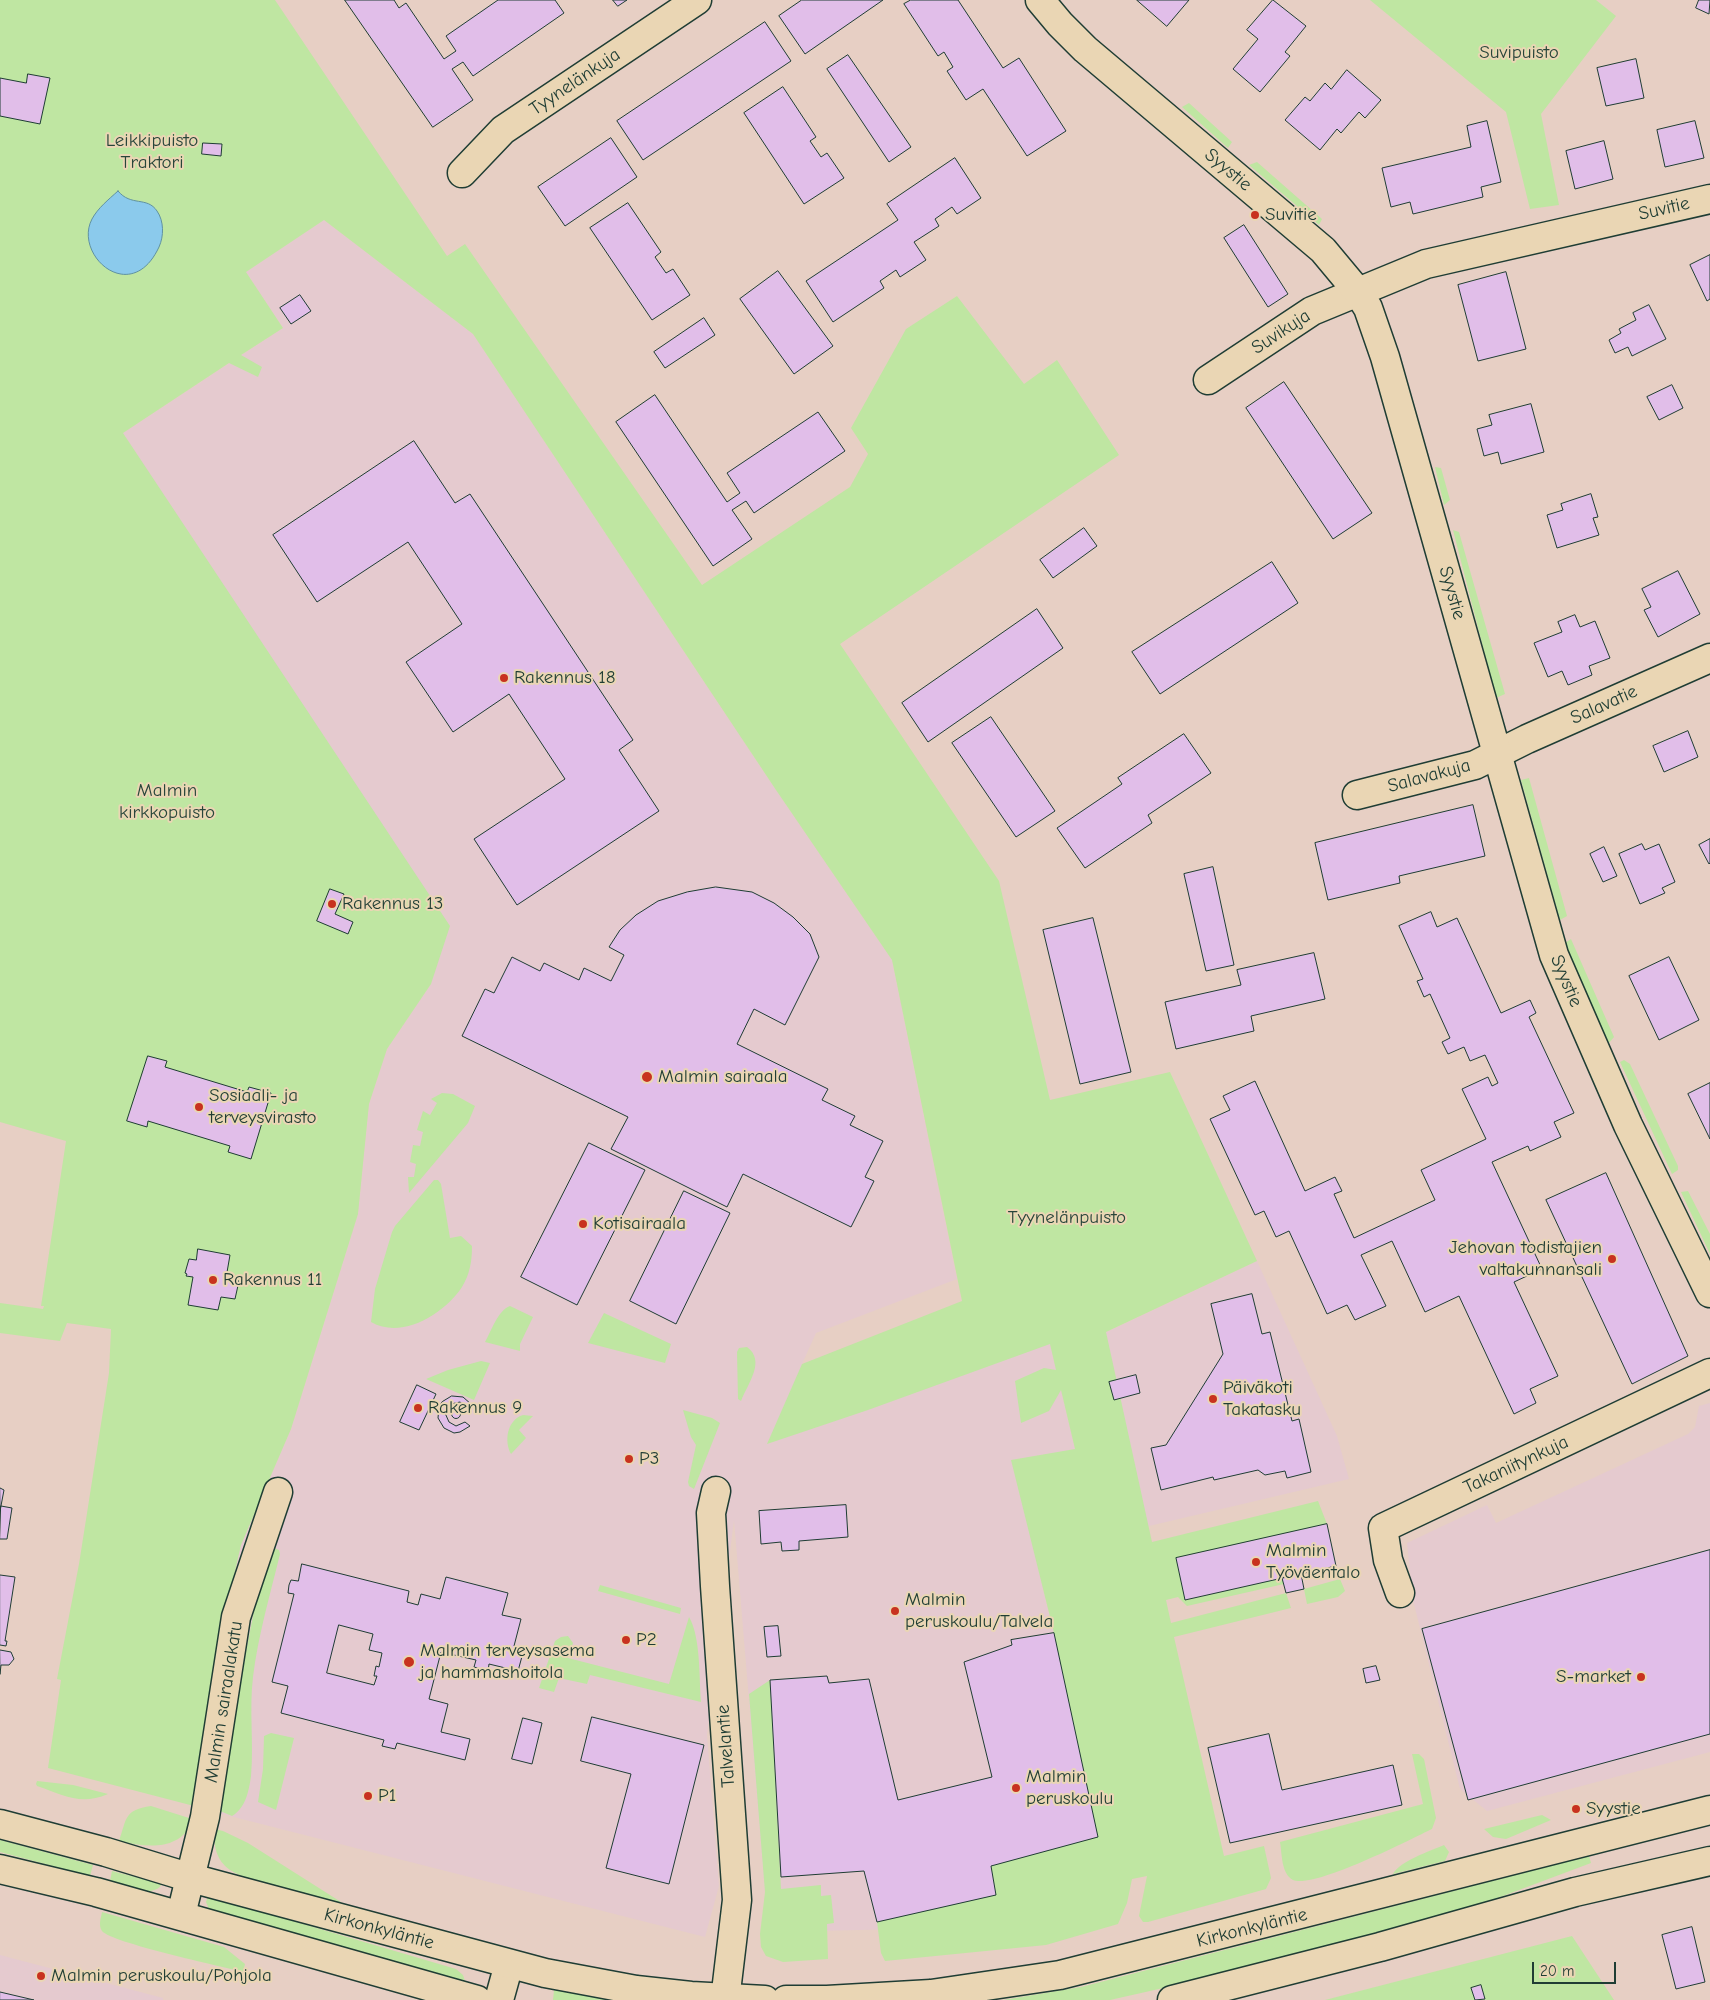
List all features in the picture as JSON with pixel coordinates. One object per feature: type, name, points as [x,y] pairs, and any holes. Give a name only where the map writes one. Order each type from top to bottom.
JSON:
[{"type":"street","name":"Tyynelänkuja","points":[[462,173],[503,130],[697,0]]},
{"type":"street","name":"Syystie","points":[[1040,0],[1060,24],[1085,49],[1322,250],[1358,292],[1368,308],[1385,357],[1554,955],[1628,1125],[1710,1293]]},
{"type":"street","name":"Suvitie","points":[[1358,292],[1426,264],[1710,199]]},
{"type":"street","name":"Suvikuja","points":[[1208,380],[1312,311],[1358,292]]},
{"type":"street","name":"Salavatie","points":[[1498,753],[1710,658]]},
{"type":"street","name":"Salavakuja","points":[[1357,795],[1475,765],[1498,753]]},
{"type":"street","name":"Takaniitynkuja","points":[[1400,1593],[1388,1560],[1383,1528],[1710,1373]]},
{"type":"street","name":"Talvelantie","points":[[716,1491],[711,1512],[737,1900],[725,1999]]},
{"type":"street","name":"Malmin sairaalakatu","points":[[181,1915],[205,1817],[236,1618],[278,1492]]},
{"type":"street","name":"Kirkonkyläntie","points":[[786,2000],[827,2000],[931,1994],[1060,1975],[1710,1810]]},
{"type":"street","name":"Kirkonkyläntie","points":[[0,1824],[509,1964],[636,1990],[725,1999],[765,2000]]},
{"type":"street","points":[[1172,2000],[1380,1947],[1575,1892],[1710,1861]]},
{"type":"street","points":[[0,1869],[181,1915],[353,1966],[477,2000]]},
{"type":"street","points":[[499,2000],[509,1964]]},
{"type":"shaded area","name":"Malmin sairaala","points":[[324,220],[473,334],[776,790],[892,960],[957,1279],[816,1333],[802,1364],[833,1352],[1050,1343],[1075,1449],[1043,1589],[1116,1883],[945,1928],[774,1932],[765,1892],[734,1520],[707,1735],[719,1886],[705,1937],[218,1813],[224,1620],[241,1545],[291,1429],[358,1214],[369,1104],[387,1049],[431,984],[123,433],[283,328],[246,272]]},
{"type":"shaded area","name":"Päiväkoti Takatasku","points":[[1257,1261],[1337,1436],[1349,1479],[1149,1526],[1136,1519],[1096,1337]]},
{"type":"shaded area","points":[[1710,1403],[1710,1752],[1487,1811],[1460,1789],[1413,1600],[1407,1543],[1487,1505],[1496,1523],[1688,1434],[1695,1427],[1699,1406]]},
{"type":"shaded area","name":"Malmin peruskoulu/Pohjola","points":[[0,1955],[163,1998],[163,2000],[0,2000]]},
{"type":"green space","points":[[0,0],[275,0],[447,256],[465,244],[702,585],[850,487],[868,454],[851,428],[906,329],[957,296],[1024,384],[1057,360],[1119,455],[840,644],[999,881],[1050,1100],[1170,1072],[1257,1261],[1106,1332],[1152,1542],[1318,1501],[1327,1524],[1176,1558],[1186,1600],[1282,1578],[1284,1584],[1187,1606],[1178,1597],[1166,1600],[1171,1623],[1286,1593],[1291,1608],[1174,1637],[1224,1856],[1264,1846],[1271,1878],[1266,1889],[1143,1922],[1139,1916],[1147,1876],[1132,1879],[1127,1903],[1118,1924],[1046,1945],[885,1961],[881,1953],[877,1922],[996,1894],[991,1866],[1054,1633],[1011,1460],[1075,1449],[1061,1390],[1049,1411],[1021,1423],[1015,1381],[1044,1368],[1056,1370],[1050,1344],[868,1410],[767,1444],[802,1364],[962,1301],[892,960],[776,790],[473,334],[324,220],[246,272],[283,328],[241,355],[262,367],[258,377],[229,363],[123,433],[450,926],[431,984],[387,1049],[369,1104],[358,1214],[291,1429],[241,1545],[224,1620],[194,1806],[48,1768],[61,1680],[57,1679],[79,1564],[109,1373],[111,1329],[67,1323],[60,1341],[0,1333],[0,1303],[43,1309],[44,1306],[41,1306],[66,1141],[0,1122]]},
{"type":"green space","name":"Suvipuisto","points":[[1370,0],[1596,0],[1616,16],[1541,114],[1559,205],[1530,209],[1506,112]]},
{"type":"green space","points":[[1189,103],[1232,142],[1228,148],[1182,107]]},
{"type":"green space","points":[[1257,162],[1322,219],[1319,225],[1249,165]]},
{"type":"green space","points":[[1435,467],[1441,468],[1450,500],[1444,505]]},
{"type":"green space","points":[[1453,530],[1459,532],[1505,694],[1496,698]]},
{"type":"green space","points":[[1529,778],[1567,916],[1560,920],[1521,780]]},
{"type":"green space","points":[[1571,939],[1614,1037],[1609,1043],[1571,963],[1565,943]]},
{"type":"green space","points":[[1624,1060],[1630,1064],[1678,1166],[1678,1170],[1672,1174],[1620,1062]]},
{"type":"green space","points":[[442,1093],[453,1094],[475,1106],[468,1123],[409,1193],[408,1177],[414,1177],[416,1164],[410,1162],[413,1145],[420,1146],[423,1132],[417,1130],[423,1111],[430,1115],[437,1103],[431,1099]]},
{"type":"green space","points":[[434,1180],[438,1180],[441,1184],[450,1238],[461,1236],[472,1246],[469,1272],[462,1287],[454,1297],[433,1315],[409,1326],[383,1327],[371,1322],[375,1289],[392,1232]]},
{"type":"green space","points":[[1688,1191],[1710,1234],[1710,1254],[1681,1192]]},
{"type":"green space","points":[[510,1306],[533,1317],[520,1344],[520,1351],[485,1342],[498,1317]]},
{"type":"green space","points":[[604,1313],[671,1344],[665,1363],[588,1343]]},
{"type":"green space","points":[[747,1347],[755,1359],[755,1365],[751,1380],[741,1401],[738,1399],[737,1352],[739,1348]]},
{"type":"green space","points":[[481,1361],[490,1363],[474,1400],[426,1379],[448,1370]]},
{"type":"green space","points":[[683,1410],[712,1418],[720,1423],[694,1489],[689,1486],[688,1482],[696,1445],[691,1437]]},
{"type":"green space","points":[[523,1415],[533,1416],[519,1430],[526,1438],[511,1454],[508,1443],[508,1431],[513,1421]]},
{"type":"green space","points":[[272,1547],[279,1550],[280,1554],[261,1631],[253,1677],[251,1776],[244,1804],[232,1816],[220,1811],[256,1600]]},
{"type":"green space","points":[[1340,1579],[1345,1591],[1338,1597],[1307,1604],[1304,1589]]},
{"type":"green space","points":[[600,1585],[681,1608],[680,1614],[598,1591]]},
{"type":"green space","points":[[689,1617],[696,1635],[698,1647],[701,1702],[590,1675],[587,1684],[559,1678],[554,1692],[539,1688],[555,1641],[561,1637],[568,1636],[573,1643],[568,1658],[669,1684]]},
{"type":"green space","points":[[770,1680],[781,1889],[821,1885],[821,1896],[831,1895],[834,1923],[827,1924],[828,1959],[783,1962],[766,1956],[761,1947],[760,1934],[765,1892],[749,1694]]},
{"type":"green space","points":[[271,1733],[294,1738],[276,1810],[258,1802],[263,1769],[264,1736]]},
{"type":"green space","points":[[1412,1754],[1419,1754],[1424,1759],[1436,1818],[1432,1829],[1340,1871],[1304,1881],[1293,1880],[1289,1877],[1284,1868],[1280,1842],[1423,1804]]},
{"type":"green space","points":[[37,1781],[73,1785],[108,1794],[89,1799],[72,1798],[37,1786]]},
{"type":"green space","points":[[151,1806],[189,1818],[192,1822],[186,1832],[170,1843],[150,1846],[119,1841],[128,1816],[136,1810]]},
{"type":"green space","points":[[1542,1815],[1551,1820],[1506,1839],[1493,1837],[1484,1829]]},
{"type":"green space","points":[[215,1829],[248,1843],[341,1902],[341,1904],[250,1879],[230,1870],[221,1862],[217,1852]]},
{"type":"green space","points":[[0,1840],[93,1865],[90,1876],[0,1852]]},
{"type":"green space","points":[[1444,1845],[1449,1852],[1445,1861],[1393,1874],[1409,1861]]},
{"type":"green space","points":[[1589,1856],[1591,1863],[1471,1908],[1190,1982],[1110,2000],[1003,2000],[1081,1987]]},
{"type":"green space","points":[[112,1871],[162,1884],[152,1891],[138,1890],[110,1881]]},
{"type":"green space","points":[[208,1896],[456,1969],[463,1975],[465,1981],[221,1914],[209,1909],[206,1902]]},
{"type":"green space","points":[[102,1912],[224,1947],[245,1964],[243,1972],[145,1948],[110,1936],[102,1931],[100,1926]]},
{"type":"green space","points":[[1572,1936],[1614,2000],[1325,2000]]},
{"type":"green space","points":[[554,1990],[609,2000],[553,2000]]},
{"type":"water","points":[[118,191],[128,199],[153,206],[162,224],[159,247],[147,264],[134,273],[120,274],[108,269],[97,260],[91,247],[88,233],[94,215]]},
{"type":"building","points":[[345,0],[394,0],[399,8],[406,3],[444,59],[456,51],[446,36],[498,0],[555,0],[564,13],[473,76],[463,62],[452,69],[473,100],[433,127]]},
{"type":"building","points":[[613,0],[627,0],[618,6]]},
{"type":"building","points":[[802,0],[883,0],[805,54],[779,16]]},
{"type":"building","points":[[911,0],[958,0],[1003,68],[1019,58],[1066,131],[1027,156],[983,89],[966,100],[947,71],[953,67],[944,52],[938,56],[904,4]]},
{"type":"building","points":[[1137,0],[1189,0],[1167,26]]},
{"type":"building","points":[[1273,0],[1306,26],[1285,52],[1290,56],[1260,92],[1233,69],[1258,39],[1247,30]]},
{"type":"building","points":[[1699,0],[1710,0],[1709,14],[1696,8]]},
{"type":"building","points":[[765,22],[791,61],[643,160],[617,121]]},
{"type":"building","points":[[848,55],[911,147],[889,162],[827,69]]},
{"type":"building","points":[[1636,59],[1644,98],[1606,106],[1597,68]]},
{"type":"building","points":[[1347,70],[1381,100],[1365,118],[1359,112],[1341,133],[1337,129],[1320,150],[1285,120],[1305,97],[1310,101],[1325,83],[1331,89]]},
{"type":"building","points":[[28,74],[50,78],[40,124],[0,116],[0,78],[26,83]]},
{"type":"building","points":[[783,87],[816,137],[810,141],[821,157],[827,153],[844,178],[804,204],[744,113]]},
{"type":"building","points":[[1487,121],[1501,182],[1481,187],[1483,197],[1413,214],[1410,202],[1391,207],[1382,168],[1471,147],[1467,126]]},
{"type":"building","points":[[1695,121],[1704,158],[1665,167],[1657,130]]},
{"type":"building","points":[[611,138],[637,177],[565,226],[538,187]]},
{"type":"building","points":[[1604,141],[1613,179],[1575,189],[1566,151]]},
{"type":"building","points":[[203,143],[222,144],[221,156],[202,154]]},
{"type":"building","points":[[955,158],[981,198],[957,214],[952,207],[935,219],[939,226],[914,242],[926,260],[900,277],[896,270],[880,281],[884,288],[833,322],[806,281],[898,220],[887,204]]},
{"type":"building","points":[[628,203],[661,252],[655,257],[666,273],[673,269],[690,295],[652,320],[590,228]]},
{"type":"building","points":[[1244,225],[1288,294],[1268,307],[1224,238]]},
{"type":"building","points":[[1710,255],[1710,299],[1707,301],[1690,265]]},
{"type":"building","points":[[778,271],[833,346],[794,374],[740,299]]},
{"type":"building","points":[[1506,272],[1526,349],[1478,361],[1458,285]]},
{"type":"building","points":[[300,295],[311,311],[291,324],[280,308]]},
{"type":"building","points":[[1649,305],[1666,339],[1632,356],[1628,347],[1615,353],[1609,340],[1621,333],[1619,329],[1636,320],[1633,313]]},
{"type":"building","points":[[704,318],[715,335],[665,368],[654,352]]},
{"type":"building","points":[[1284,382],[1372,513],[1333,539],[1246,408]]},
{"type":"building","points":[[1672,385],[1683,408],[1659,420],[1647,397]]},
{"type":"building","points":[[655,395],[727,502],[740,493],[727,473],[818,412],[845,451],[754,513],[746,501],[732,510],[752,539],[713,566],[616,422]]},
{"type":"building","points":[[1531,404],[1544,452],[1501,464],[1498,452],[1484,456],[1477,429],[1492,425],[1489,415]]},
{"type":"building","name":"Rakennus 18","points":[[414,441],[455,503],[470,494],[549,613],[633,740],[619,750],[659,811],[517,905],[474,839],[565,779],[509,694],[453,732],[406,662],[462,624],[408,542],[317,602],[273,535]]},
{"type":"building","points":[[1591,494],[1598,517],[1593,518],[1599,535],[1557,548],[1547,515],[1563,510],[1561,504]]},
{"type":"building","points":[[1084,528],[1097,546],[1053,578],[1040,560]]},
{"type":"building","points":[[1272,562],[1298,603],[1160,694],[1132,652]]},
{"type":"building","points":[[1678,571],[1700,614],[1658,637],[1644,610],[1651,607],[1642,589]]},
{"type":"building","points":[[1037,609],[1063,648],[928,742],[902,703]]},
{"type":"building","points":[[1575,615],[1580,627],[1595,621],[1610,658],[1589,666],[1592,675],[1568,685],[1562,671],[1548,677],[1534,643],[1562,632],[1558,622]]},
{"type":"building","points":[[991,717],[1055,811],[1016,837],[952,743]]},
{"type":"building","points":[[1688,731],[1698,757],[1664,772],[1653,746]]},
{"type":"building","points":[[1184,734],[1211,773],[1148,815],[1152,823],[1085,868],[1057,828],[1122,784],[1118,778]]},
{"type":"building","points":[[1473,805],[1485,856],[1399,876],[1400,883],[1328,900],[1315,843]]},
{"type":"building","points":[[1710,839],[1710,863],[1709,864],[1699,845]]},
{"type":"building","points":[[1642,844],[1645,850],[1659,844],[1675,882],[1662,888],[1665,893],[1640,904],[1619,854]]},
{"type":"building","points":[[1604,847],[1617,876],[1603,882],[1590,854]]},
{"type":"building","points":[[1213,867],[1234,965],[1206,971],[1184,874]]},
{"type":"building","name":"Malmin sairaala","points":[[716,887],[752,892],[774,903],[793,917],[810,934],[819,957],[785,1025],[754,1009],[737,1044],[828,1089],[822,1100],[855,1116],[850,1125],[883,1141],[865,1177],[874,1181],[851,1227],[743,1174],[727,1207],[611,1149],[628,1117],[462,1036],[485,989],[494,993],[512,957],[540,971],[544,963],[579,980],[584,968],[611,981],[624,955],[609,947],[620,930],[636,915],[658,901],[687,892]]},
{"type":"building","name":"Rakennus 13","points":[[330,889],[344,894],[335,914],[353,922],[348,934],[317,921]]},
{"type":"building","points":[[1431,912],[1437,927],[1457,918],[1501,1013],[1530,1000],[1536,1013],[1529,1017],[1574,1113],[1554,1122],[1561,1137],[1530,1151],[1528,1146],[1492,1162],[1542,1269],[1514,1282],[1558,1376],[1530,1389],[1536,1403],[1514,1414],[1459,1296],[1425,1312],[1392,1241],[1361,1255],[1386,1306],[1355,1320],[1347,1305],[1327,1314],[1289,1231],[1276,1237],[1264,1211],[1255,1215],[1210,1119],[1230,1110],[1223,1096],[1255,1081],[1305,1191],[1335,1177],[1342,1191],[1334,1194],[1354,1238],[1435,1200],[1421,1170],[1486,1139],[1462,1089],[1488,1077],[1492,1086],[1498,1083],[1485,1055],[1470,1061],[1464,1047],[1448,1054],[1442,1042],[1450,1038],[1430,994],[1424,997],[1417,981],[1423,979],[1399,926]]},
{"type":"building","points":[[1093,918],[1131,1072],[1080,1084],[1043,930]]},
{"type":"building","points":[[1314,953],[1325,999],[1251,1016],[1254,1031],[1176,1049],[1165,1002],[1241,985],[1237,970]]},
{"type":"building","points":[[1669,957],[1699,1020],[1659,1040],[1629,976]]},
{"type":"building","name":"Sosiaali- ja terveysvirasto","points":[[148,1056],[167,1061],[165,1067],[247,1092],[249,1087],[271,1093],[251,1159],[228,1152],[230,1146],[148,1121],[147,1127],[127,1121]]},
{"type":"building","points":[[1710,1083],[1710,1139],[1688,1094]]},
{"type":"building","name":"Kotisairaala","points":[[589,1143],[645,1170],[577,1305],[521,1277]]},
{"type":"building","points":[[1606,1173],[1688,1356],[1632,1384],[1546,1200]]},
{"type":"building","points":[[684,1191],[730,1213],[676,1324],[630,1301]]},
{"type":"building","name":"Rakennus 11","points":[[198,1249],[230,1255],[226,1278],[239,1281],[235,1299],[221,1297],[218,1310],[188,1305],[193,1277],[186,1276],[187,1274],[185,1273],[189,1259],[196,1260]]},
{"type":"building","points":[[1252,1294],[1262,1334],[1270,1332],[1292,1421],[1299,1419],[1311,1472],[1287,1478],[1285,1471],[1265,1475],[1258,1470],[1214,1480],[1213,1477],[1161,1490],[1151,1448],[1166,1445],[1223,1354],[1211,1304]]},
{"type":"building","points":[[1136,1375],[1140,1393],[1114,1400],[1109,1382]]},
{"type":"building","name":"Rakennus 9","points":[[417,1385],[436,1394],[419,1430],[400,1422]]},
{"type":"building","points":[[452,1396],[463,1397],[472,1405],[467,1407],[460,1402],[451,1404],[445,1413],[449,1422],[456,1426],[465,1422],[470,1426],[454,1433],[444,1428],[438,1418],[439,1407],[442,1402]]},
{"type":"building","points":[[456,1409],[461,1414],[456,1419],[451,1414]]},
{"type":"building","points":[[0,1488],[4,1490],[0,1511]]},
{"type":"building","points":[[846,1505],[848,1537],[799,1541],[799,1550],[782,1551],[781,1542],[761,1544],[759,1511]]},
{"type":"building","points":[[1,1506],[12,1508],[7,1539],[0,1539]]},
{"type":"building","name":"Malmin Työväentalo","points":[[1327,1524],[1336,1566],[1185,1600],[1176,1558]]},
{"type":"building","points":[[1710,1550],[1710,1734],[1468,1800],[1422,1629]]},
{"type":"building","name":"Malmin terveysasema ja hammashoitola","points":[[302,1564],[409,1591],[407,1602],[418,1605],[421,1594],[440,1599],[446,1577],[508,1593],[502,1615],[521,1619],[514,1646],[524,1649],[518,1671],[489,1664],[488,1671],[474,1667],[476,1660],[441,1652],[429,1699],[448,1704],[441,1732],[470,1739],[465,1760],[397,1743],[395,1749],[382,1746],[384,1740],[281,1713],[288,1686],[272,1682],[294,1594],[288,1593],[289,1585],[291,1580],[298,1581]],"holes":[[[339,1625],[373,1634],[369,1650],[382,1653],[379,1667],[376,1666],[374,1676],[377,1676],[374,1685],[327,1673]]]},
{"type":"building","points":[[1301,1574],[1304,1589],[1286,1593],[1282,1578]]},
{"type":"building","points":[[0,1575],[15,1577],[5,1641],[7,1641],[6,1646],[0,1645]]},
{"type":"building","points":[[778,1626],[781,1656],[767,1657],[764,1627]]},
{"type":"building","name":"Malmin peruskoulu","points":[[1054,1633],[1098,1837],[991,1866],[996,1895],[877,1922],[864,1871],[781,1877],[770,1680],[827,1676],[829,1683],[869,1679],[898,1800],[992,1777],[964,1662],[1012,1645],[1011,1640]]},
{"type":"building","points":[[0,1650],[11,1652],[14,1659],[9,1665],[1,1665],[0,1674]]},
{"type":"building","points":[[1376,1666],[1380,1680],[1366,1683],[1363,1669]]},
{"type":"building","points":[[592,1717],[704,1745],[669,1884],[606,1868],[631,1774],[581,1761]]},
{"type":"building","points":[[523,1718],[542,1723],[532,1764],[512,1759]]},
{"type":"building","points":[[1269,1734],[1282,1790],[1393,1765],[1402,1805],[1230,1843],[1208,1748]]},
{"type":"building","points":[[1692,1927],[1705,1982],[1676,1989],[1662,1935]]},
{"type":"building","points":[[1481,1985],[1485,1999],[1475,2000],[1471,1988]]},
{"type":"building","points":[[0,1992],[34,2000],[0,2000]]},
{"type":"place","name":"Suvitie","points":[[1255,215]]},
{"type":"place","name":"Rakennus 18","points":[[504,678]]},
{"type":"place","name":"Rakennus 13","points":[[332,904]]},
{"type":"place","name":"Malmin sairaala","points":[[647,1077]]},
{"type":"place","name":"Sosiaali- ja terveysvirasto","points":[[199,1107]]},
{"type":"place","name":"Kotisairaala","points":[[583,1224]]},
{"type":"place","name":"Jehovan todistajien valtakunnansali","points":[[1612,1259]]},
{"type":"place","name":"Rakennus 11","points":[[213,1280]]},
{"type":"place","name":"Päiväkoti Takatasku","points":[[1213,1399]]},
{"type":"place","name":"Rakennus 9","points":[[418,1408]]},
{"type":"place","name":"P3","points":[[629,1459]]},
{"type":"place","name":"Malmin Työväentalo","points":[[1256,1562]]},
{"type":"place","name":"Malmin peruskoulu/Talvela","points":[[895,1611]]},
{"type":"place","name":"P2","points":[[626,1640]]},
{"type":"place","name":"Malmin terveysasema ja hammashoitola","points":[[409,1662]]},
{"type":"place","name":"S-market","points":[[1641,1677]]},
{"type":"place","name":"Malmin peruskoulu","points":[[1016,1788]]},
{"type":"place","name":"P1","points":[[368,1796]]},
{"type":"place","name":"Syystie","points":[[1576,1809]]},
{"type":"place","name":"Malmin peruskoulu/Pohjola","points":[[41,1976]]},
{"type":"park label","name":"Leikkipuisto Traktori","points":[[152,152]]},
{"type":"park label","name":"Malmin kirkkopuisto","points":[[167,802]]},
{"type":"park label","name":"Tyynelänpuisto","points":[[1067,1218]]}]
